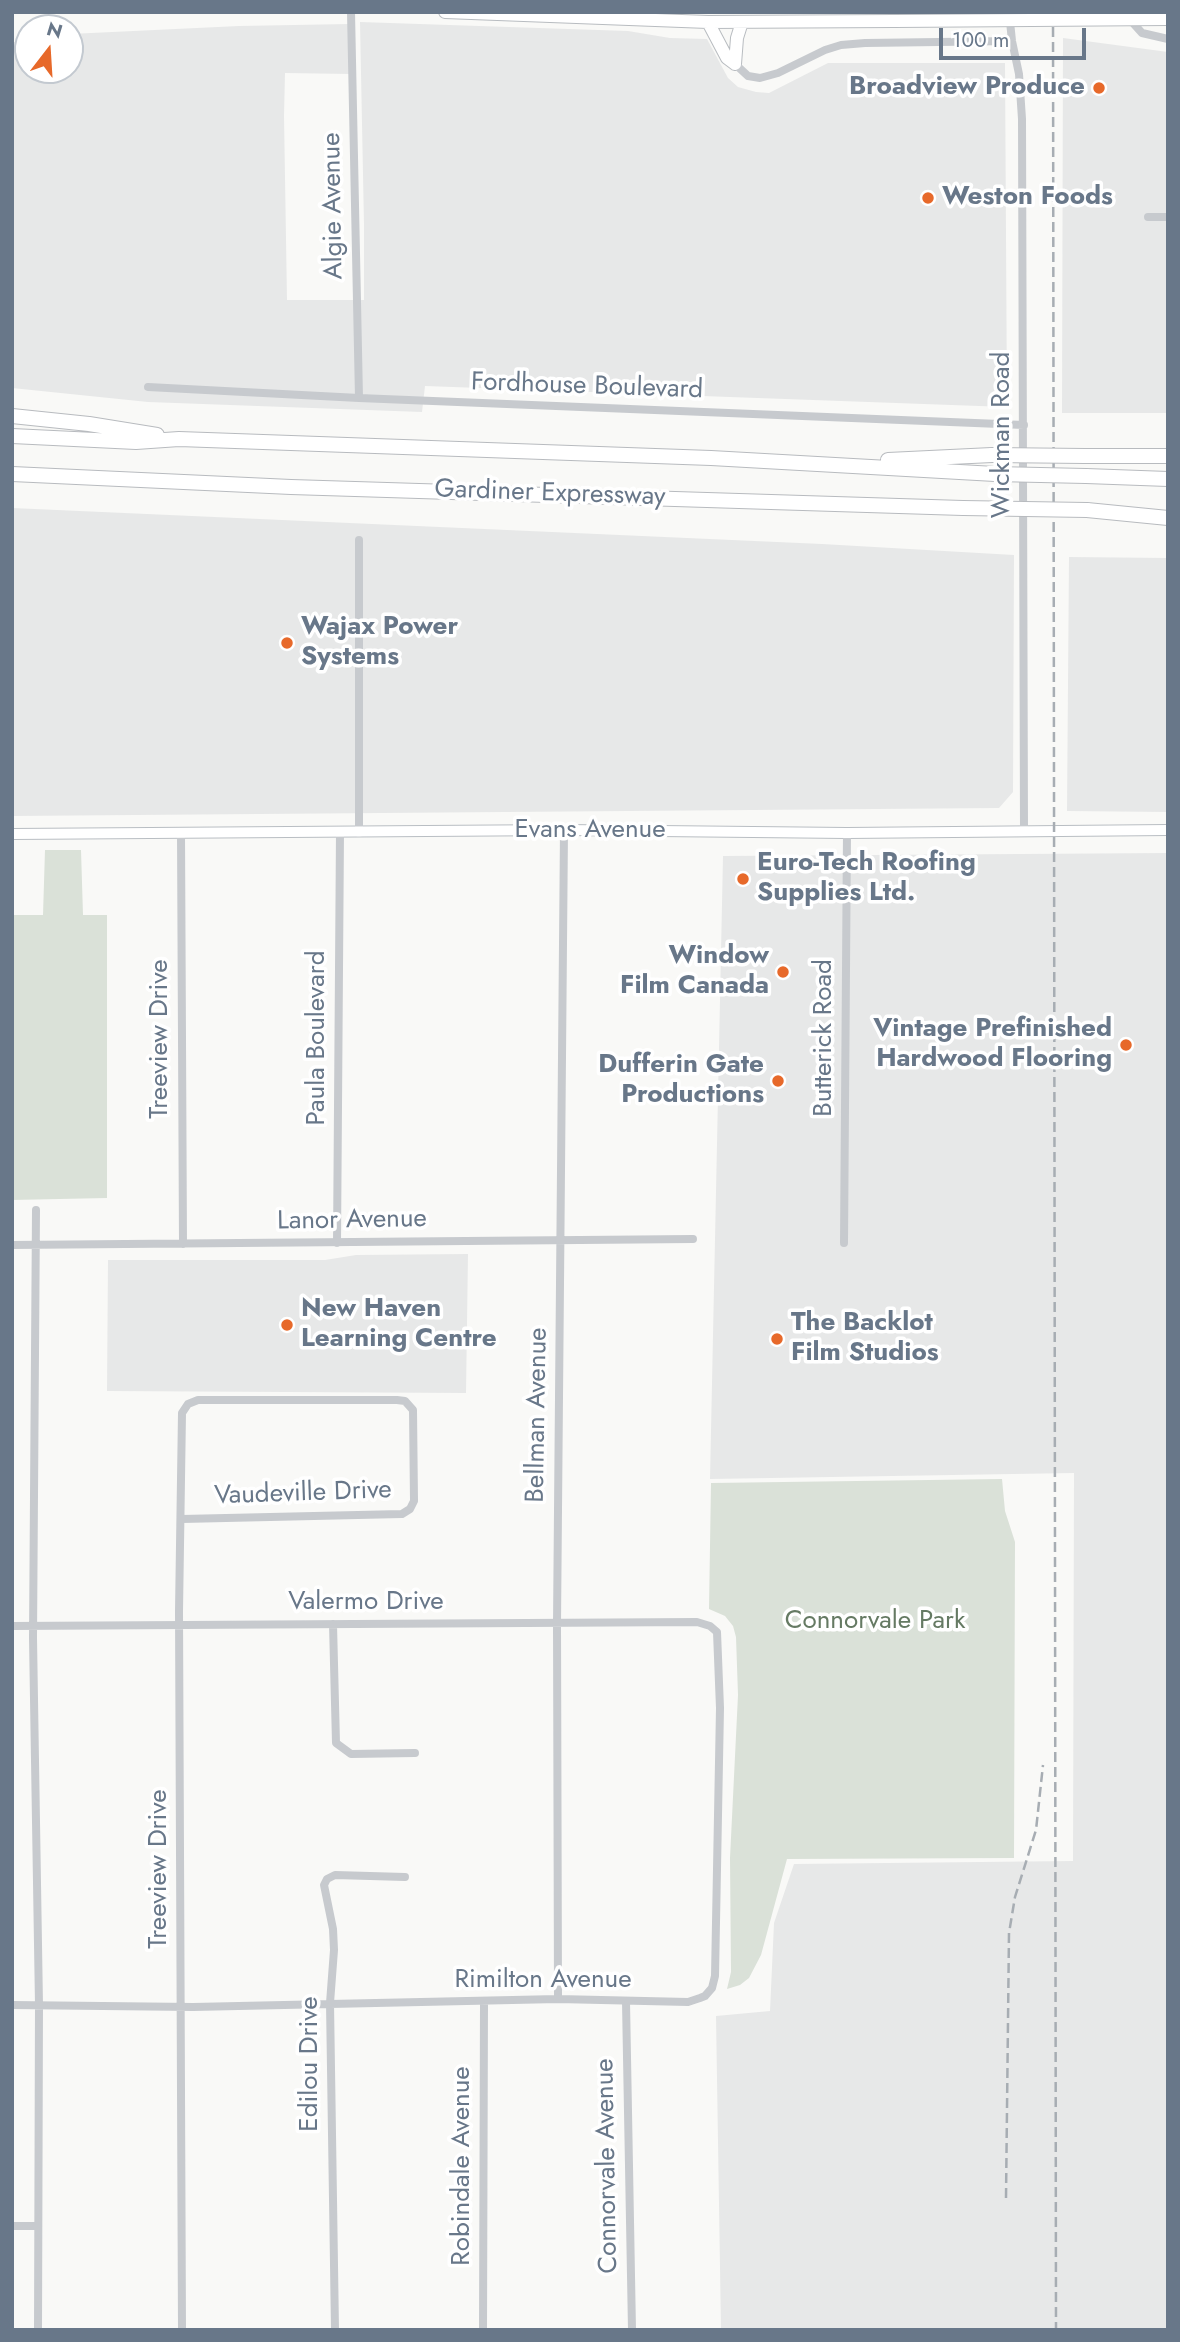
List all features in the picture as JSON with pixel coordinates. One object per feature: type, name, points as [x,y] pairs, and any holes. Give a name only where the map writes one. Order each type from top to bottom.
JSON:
[{"type":"highway","points":[[12,416],[101,426],[180,439]]},
{"type":"highway","name":"Gardiner Expressway","points":[[12,436],[136,442],[180,439],[684,457],[995,474],[1168,480]]},
{"type":"highway","name":"Gardiner Expressway","points":[[834,464],[992,455],[1168,456]]},
{"type":"highway","name":"Gardiner Expressway","points":[[12,474],[291,487],[1168,512]]},
{"type":"highway","name":"Gardiner Expressway","points":[[1087,510],[1168,518]]},
{"type":"main road","points":[[445,12],[708,22],[1168,19]]},
{"type":"main road","points":[[708,22],[727,58],[735,64]]},
{"type":"main road","points":[[735,64],[737,38],[742,22]]},
{"type":"main road","name":"Evans Avenue","points":[[12,834],[1168,830]]},
{"type":"street","name":"Algie Avenue","points":[[351,12],[359,398]]},
{"type":"street","name":"Wickman Road","points":[[1009,12],[1019,74],[1022,119],[1024,831]]},
{"type":"street","points":[[1129,12],[1133,23],[1142,33],[1168,39]]},
{"type":"street","points":[[735,64],[748,76],[760,78],[778,73],[841,45],[1012,41]]},
{"type":"street","points":[[1148,217],[1168,217]]},
{"type":"street","name":"Fordhouse Boulevard","points":[[148,387],[1024,425]]},
{"type":"street","points":[[359,540],[359,833]]},
{"type":"street","name":"Bellman Avenue","points":[[558,1999],[557,1623],[565,830]]},
{"type":"street","name":"Paula Boulevard","points":[[337,1243],[340,832]]},
{"type":"street","name":"Butterick Road","points":[[844,1243],[847,833]]},
{"type":"street","name":"Treeview Drive","points":[[181,834],[183,1244]]},
{"type":"street","points":[[36,1210],[34,1626],[39,2006],[38,2330]]},
{"type":"street","name":"Lanor Avenue","points":[[12,1245],[693,1239]]},
{"type":"street","name":"Vaudeville Drive","points":[[181,1519],[402,1514],[410,1509],[414,1501],[413,1410],[405,1401],[198,1400],[185,1408]]},
{"type":"street","name":"Treeview Drive","points":[[182,2330],[180,1626],[181,1418],[185,1408]]},
{"type":"street","name":"Valermo Drive","points":[[12,1626],[697,1622],[710,1626],[717,1632]]},
{"type":"street","points":[[333,1624],[336,1743],[351,1754],[415,1754]]},
{"type":"street","name":"Rimilton Avenue","points":[[12,2006],[182,2006],[558,1999],[688,2002],[705,1996],[714,1984],[720,1708],[717,1632]]},
{"type":"street","name":"Edilou Drive","points":[[335,2330],[330,2003],[334,1950],[333,1929],[324,1885],[327,1879],[335,1875],[405,1877]]},
{"type":"street","name":"Robindale Avenue","points":[[483,2330],[484,2002]]},
{"type":"street","name":"Connorvale Avenue","points":[[626,2002],[632,2330]]},
{"type":"street","points":[[12,2226],[37,2226]]},
{"type":"shaded area","points":[[360,22],[628,31],[670,38],[707,39],[728,78],[738,87],[769,93],[828,63],[1005,63],[1007,407],[425,386],[422,412],[148,402],[12,388],[12,42],[14,84],[84,84],[84,33],[349,24],[351,74],[285,73],[287,300],[364,300]]},
{"type":"shaded area","points":[[1063,38],[1168,52],[1168,413],[1062,413]]},
{"type":"shaded area","points":[[12,508],[1014,555],[1013,792],[999,808],[12,816]]},
{"type":"shaded area","points":[[1069,557],[1168,558],[1168,812],[1067,811]]},
{"type":"shaded area","points":[[1168,853],[1168,2330],[721,2330],[716,2016],[770,2011],[774,1923],[794,1864],[1073,1861],[1074,1473],[710,1479],[723,856]]},
{"type":"shaded area","name":"New Haven Learning Centre","points":[[468,1254],[466,1393],[107,1391],[108,1260],[325,1260],[356,1255]]},
{"type":"green space","points":[[45,850],[81,850],[83,915],[107,915],[107,1198],[12,1200],[12,915],[43,915]]},
{"type":"green space","name":"Connorvale Park","points":[[1002,1479],[1005,1511],[1015,1542],[1014,1858],[787,1859],[761,1955],[749,1978],[740,1985],[727,1989],[731,1972],[730,1858],[738,1695],[736,1637],[733,1626],[725,1616],[709,1609],[711,1483]]},
{"type":"railway","points":[[1053,12],[1056,2330]]},
{"type":"railway","points":[[1006,2198],[1009,1933],[1015,1897],[1036,1830],[1043,1765]]},
{"type":"place","name":"Broadview Produce","points":[[1099,88]]},
{"type":"place","name":"Weston Foods","points":[[928,198]]},
{"type":"place","name":"Wajax Power Systems","points":[[287,643]]},
{"type":"place","name":"Euro-Tech Roofing Supplies Ltd.","points":[[743,879]]},
{"type":"place","name":"Window Film Canada","points":[[783,972]]},
{"type":"place","name":"Vintage Prefinished Hardwood Flooring","points":[[1126,1045]]},
{"type":"place","name":"Dufferin Gate Productions","points":[[778,1081]]},
{"type":"place","name":"New Haven Learning Centre","points":[[287,1325]]},
{"type":"place","name":"The Backlot Film Studios","points":[[777,1339]]}]
